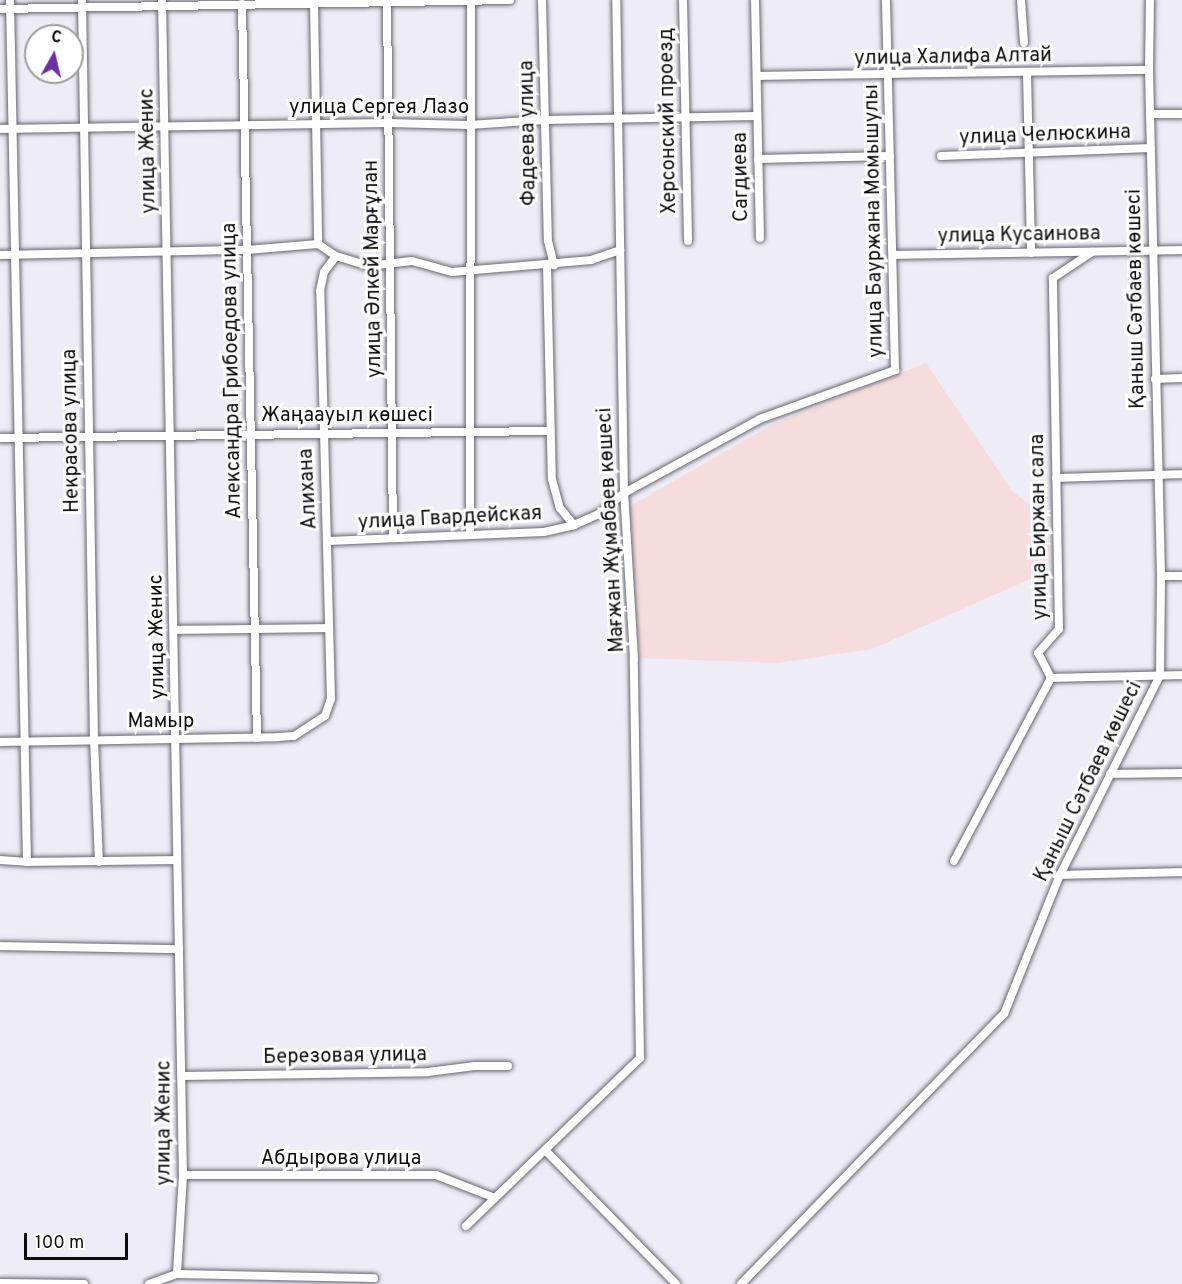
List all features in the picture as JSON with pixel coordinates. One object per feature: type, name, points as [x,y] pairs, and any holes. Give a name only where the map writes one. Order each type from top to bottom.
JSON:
[{"type":"street","points":[[470,534],[471,0]]},
{"type":"street","points":[[0,9],[10,5],[162,2],[242,4],[510,0]]},
{"type":"street","name":"Фадеева улица","points":[[542,0],[550,265],[550,431],[554,488],[560,508],[574,525]]},
{"type":"street","name":"Мағжан Жұмабаев көшесі","points":[[546,1149],[640,1058],[634,659],[624,493],[616,0]]},
{"type":"street","name":"Херсонский проезд","points":[[683,0],[688,241]]},
{"type":"street","name":"Сагдиева","points":[[755,0],[760,238]]},
{"type":"street","name":"улица Бауржана Момышулы","points":[[886,0],[895,370]]},
{"type":"street","points":[[1021,0],[1024,44]]},
{"type":"street","name":"Қаныш Сәтбаев көшесі","points":[[741,1284],[1004,1014],[1060,875],[1160,675],[1161,576],[1149,70],[1150,0]]},
{"type":"street","name":"улица Әлкей Марғұлан","points":[[387,1],[393,538]]},
{"type":"street","name":"улица Женис","points":[[162,2],[176,739],[175,860],[182,1076],[183,1175],[177,1274]]},
{"type":"street","points":[[314,3],[318,244]]},
{"type":"street","name":"Некрасова улица","points":[[82,4],[88,437],[94,739],[99,862]]},
{"type":"street","name":"Александра Грибоедова улица","points":[[242,4],[257,738]]},
{"type":"street","points":[[10,5],[18,438],[27,742],[27,862]]},
{"type":"street","name":"улица Халифа Алтай","points":[[757,76],[1027,74],[1149,70]]},
{"type":"street","points":[[1027,74],[1031,253]]},
{"type":"street","points":[[1150,114],[1182,114]]},
{"type":"street","name":"улица Сергея Лазо","points":[[0,129],[388,123],[469,125],[545,120],[757,116]]},
{"type":"street","name":"улица Челюскина","points":[[941,156],[1151,148]]},
{"type":"street","points":[[758,159],[890,156]]},
{"type":"street","points":[[0,255],[247,250],[318,244],[336,256],[368,266],[412,261],[452,272],[591,260],[620,250]]},
{"type":"street","name":"улица Кусаинова","points":[[893,255],[1182,250]]},
{"type":"street","name":"улица Биржан сала","points":[[1051,678],[1038,654],[1059,629],[1053,278],[1092,252]]},
{"type":"street","name":"Алихана","points":[[319,721],[325,716],[331,699],[328,541],[322,433],[320,291],[324,272],[336,256]]},
{"type":"street","name":"улица Гвардейская","points":[[328,541],[544,532],[574,525],[599,514],[624,493],[760,418],[895,370]]},
{"type":"street","points":[[1155,379],[1182,378]]},
{"type":"street","name":"Жаңаауыл көшесі","points":[[0,438],[250,433],[550,431]]},
{"type":"street","points":[[1056,478],[1182,474]]},
{"type":"street","points":[[1161,576],[1182,576]]},
{"type":"street","points":[[174,630],[329,628]]},
{"type":"street","points":[[954,861],[1051,678],[1182,675]]},
{"type":"street","name":"Мамыр","points":[[0,742],[294,736],[319,721]]},
{"type":"street","points":[[1110,774],[1182,773]]},
{"type":"street","points":[[0,860],[99,862],[175,860]]},
{"type":"street","points":[[1060,875],[1182,872]]},
{"type":"street","points":[[0,946],[179,949]]},
{"type":"street","name":"Березовая улица","points":[[182,1076],[428,1072],[475,1066],[508,1066]]},
{"type":"street","points":[[466,1226],[546,1149],[676,1284]]},
{"type":"street","name":"Абдырова улица","points":[[183,1175],[436,1175],[495,1198]]},
{"type":"street","points":[[149,1284],[177,1274],[374,1278]]},
{"type":"street","points":[[0,1283],[84,1284]]},
{"type":"shaded area","points":[[926,363],[1012,491],[1039,512],[1049,542],[1048,571],[872,649],[778,663],[640,658],[630,506],[773,424]]}]
